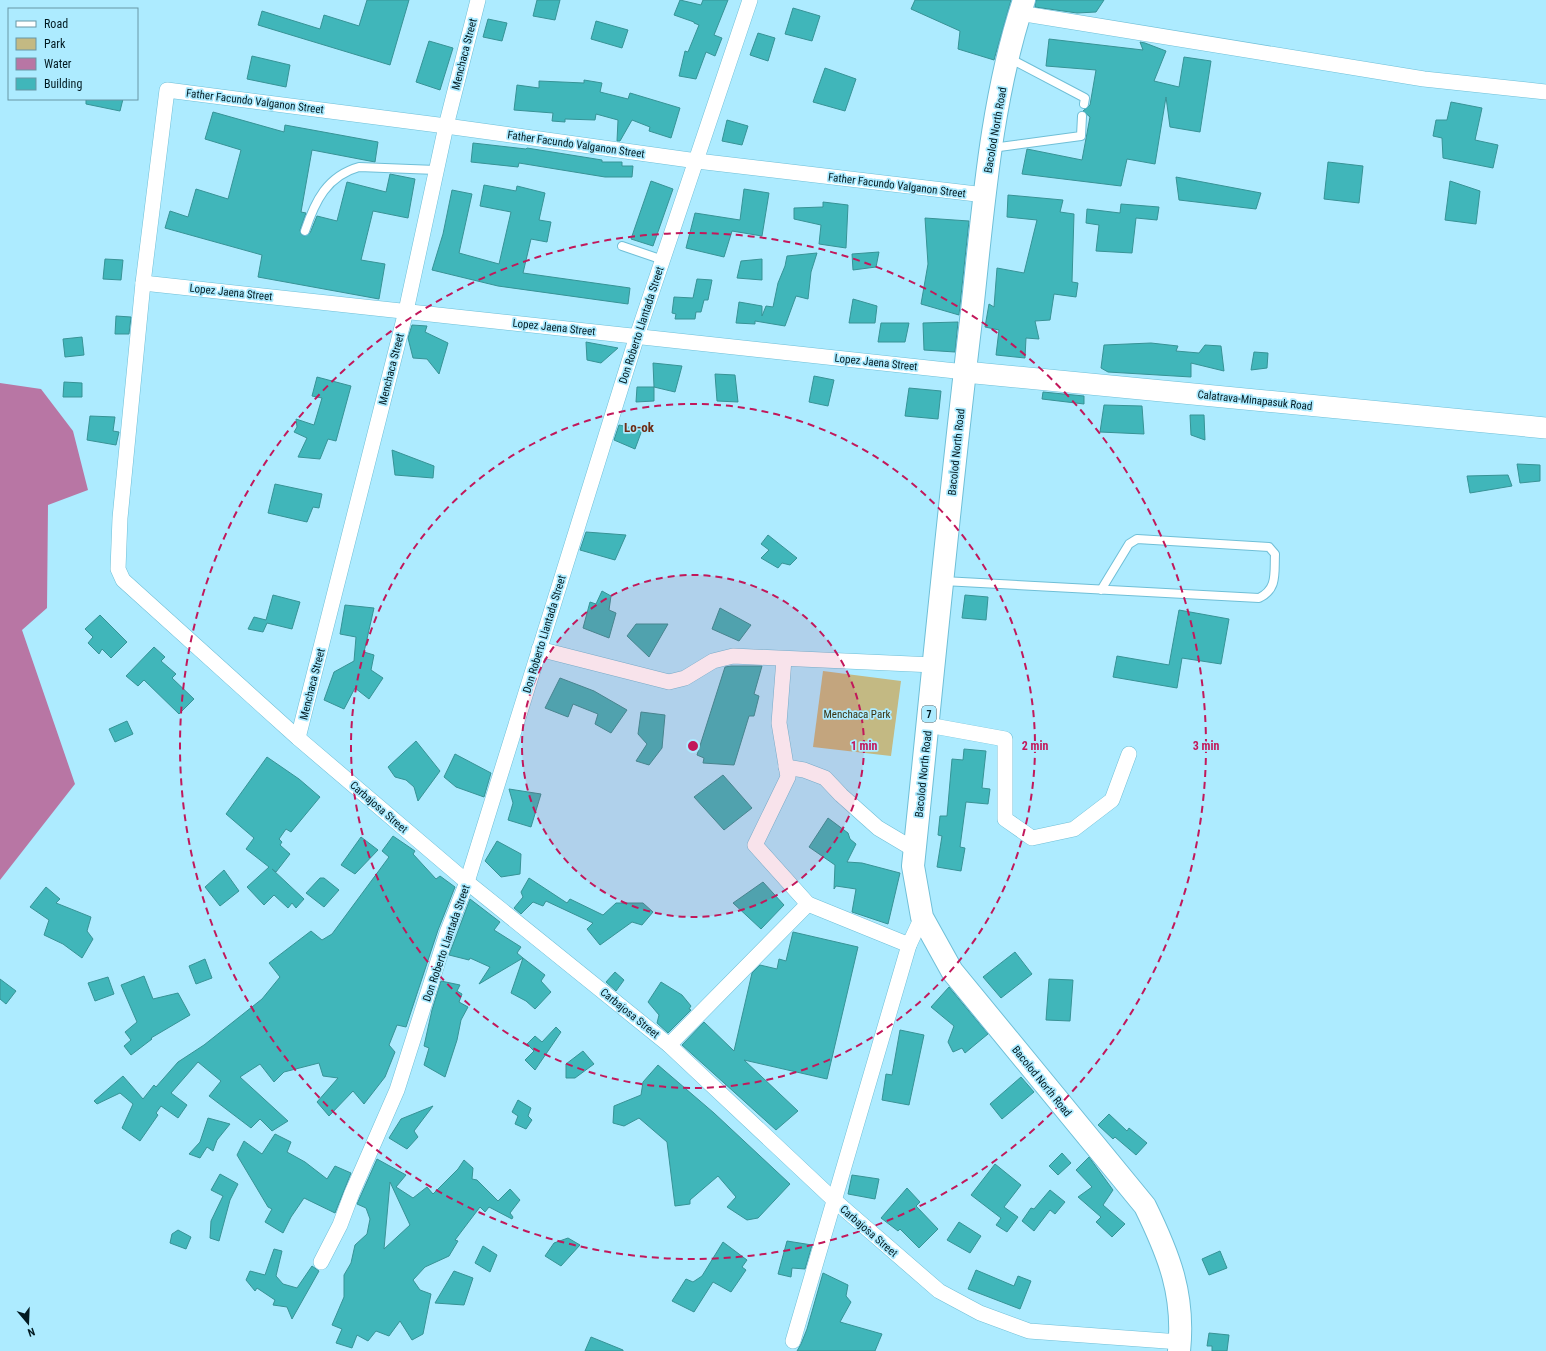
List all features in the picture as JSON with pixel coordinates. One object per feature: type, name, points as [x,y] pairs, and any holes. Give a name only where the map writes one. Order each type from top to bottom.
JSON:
[{"type":"highway","name":"Bacolod North Road","points":[[1022,7],[1008,58],[990,148],[964,372],[913,866],[922,917],[952,971],[1145,1206],[1165,1246],[1178,1295],[1179,1346]]},
{"type":"main road","name":"Calatrava-Minapasuk Road","points":[[964,372],[1546,428]]},
{"type":"street","name":"Menchaca Street","points":[[298,738],[406,311],[446,126],[478,0]]},
{"type":"street","name":"Don Roberto Llantada Street","points":[[321,1262],[340,1225],[397,1090],[447,933],[467,882],[637,336],[750,0]]},
{"type":"street","points":[[1022,7],[1424,79],[1546,92]]},
{"type":"street","name":"Father Facundo Valganon Street","points":[[142,283],[167,90],[446,126],[697,161],[985,195]]},
{"type":"street","name":"Lopez Jaena Street","points":[[142,283],[964,372]]},
{"type":"street","name":"Carbajosa Street","points":[[142,283],[120,518],[118,569],[123,580],[298,738],[467,882],[669,1045],[834,1200],[938,1291],[980,1314],[1029,1331],[1179,1346]]},
{"type":"street","points":[[539,649],[669,682],[685,678],[714,661],[733,656],[934,665]]},
{"type":"street","points":[[784,659],[778,723],[788,777],[755,845],[808,904],[909,945]]},
{"type":"street","points":[[928,725],[1005,740],[1005,819],[1032,838],[1074,829],[1112,800],[1129,754]]},
{"type":"street","points":[[786,767],[804,770],[825,778],[841,795],[878,828],[915,850]]},
{"type":"street","points":[[669,1045],[808,904]]},
{"type":"street","points":[[793,1341],[909,945],[922,917]]},
{"type":"lane","points":[[1008,58],[1085,98],[1084,104]]},
{"type":"lane","points":[[990,148],[1081,136],[1082,116]]},
{"type":"lane","points":[[305,231],[314,205],[336,177],[349,170],[359,167],[436,170]]},
{"type":"lane","points":[[622,246],[663,260]]},
{"type":"lane","points":[[943,581],[1101,590],[1259,598],[1269,594],[1273,587],[1275,554],[1269,547],[1136,539],[1129,544],[1101,590]]},
{"type":"green space","name":"Menchaca Park","points":[[823,671],[901,681],[891,756],[813,747]]},
{"type":"water","points":[[0,383],[41,389],[73,431],[88,490],[48,505],[47,608],[22,630],[75,784],[0,880]]},
{"type":"building","points":[[367,0],[409,0],[390,65],[258,25],[262,11],[320,29],[324,15],[359,26]]},
{"type":"building","points":[[537,0],[560,0],[555,20],[533,16]]},
{"type":"building","points":[[680,0],[701,5],[703,0],[728,0],[714,35],[722,38],[715,56],[706,52],[696,79],[679,76],[685,51],[688,52],[699,25],[674,15]]},
{"type":"building","points":[[915,0],[1011,0],[994,60],[958,49],[960,31],[911,9]]},
{"type":"building","points":[[1036,0],[1104,0],[1096,12],[1077,13],[1035,7]]},
{"type":"building","points":[[793,8],[820,16],[812,41],[785,34]]},
{"type":"building","points":[[488,19],[507,23],[502,41],[483,37]]},
{"type":"building","points":[[596,21],[628,30],[622,48],[591,39]]},
{"type":"building","points":[[758,33],[775,38],[768,61],[750,55]]},
{"type":"building","points":[[1049,39],[1143,50],[1140,42],[1145,43],[1166,51],[1154,81],[1179,87],[1184,57],[1211,61],[1200,132],[1170,127],[1166,97],[1155,164],[1127,159],[1121,186],[1022,174],[1027,149],[1082,160],[1090,117],[1083,111],[1090,105],[1096,70],[1046,66]]},
{"type":"building","points":[[429,41],[453,48],[440,90],[416,82]]},
{"type":"building","points":[[252,56],[290,65],[286,87],[247,79]]},
{"type":"building","points":[[825,68],[856,79],[845,111],[813,102]]},
{"type":"building","points":[[584,80],[602,83],[600,92],[628,99],[630,93],[680,108],[671,138],[649,131],[650,127],[632,120],[620,141],[617,141],[618,120],[596,114],[595,120],[565,119],[565,122],[552,121],[553,113],[514,110],[517,85],[539,88],[539,81],[584,83]]},
{"type":"building","points":[[86,100],[123,100],[120,111],[86,104]]},
{"type":"building","points":[[1451,102],[1482,108],[1475,140],[1498,145],[1493,168],[1443,158],[1442,138],[1433,136],[1436,120],[1447,120]]},
{"type":"building","points":[[213,112],[284,132],[285,125],[378,142],[375,162],[312,150],[301,212],[306,213],[300,230],[301,234],[304,236],[310,233],[317,216],[337,221],[347,182],[386,192],[390,174],[415,179],[408,218],[373,211],[361,260],[385,264],[379,299],[258,277],[262,255],[165,228],[170,211],[188,217],[196,189],[228,199],[241,150],[205,139]]},
{"type":"building","points":[[727,120],[748,126],[742,145],[722,141]]},
{"type":"building","points":[[473,143],[527,148],[602,160],[602,162],[622,162],[622,166],[633,166],[632,177],[605,177],[519,163],[518,167],[471,162]]},
{"type":"building","points":[[1328,162],[1363,166],[1359,203],[1324,199]]},
{"type":"building","points":[[1176,177],[1261,193],[1256,209],[1179,200]]},
{"type":"building","points":[[651,181],[673,189],[653,246],[631,239]]},
{"type":"building","points":[[1450,181],[1480,191],[1476,224],[1445,220]]},
{"type":"building","points":[[484,185],[516,191],[517,186],[545,193],[539,220],[551,222],[547,242],[531,239],[523,273],[630,288],[628,304],[498,286],[432,270],[443,234],[452,190],[472,194],[459,253],[499,264],[511,212],[480,206]]},
{"type":"building","points":[[744,189],[769,193],[762,236],[732,231],[724,257],[686,248],[695,213],[740,220]]},
{"type":"building","points":[[1008,195],[1063,200],[1060,212],[1074,214],[1072,282],[1078,283],[1076,297],[1054,294],[1050,320],[1035,321],[1039,339],[1026,338],[1025,358],[996,355],[999,330],[985,327],[989,304],[994,307],[997,268],[1024,273],[1037,220],[1007,217]]},
{"type":"building","points":[[823,202],[848,205],[846,248],[819,244],[821,225],[794,219],[794,208],[823,207]]},
{"type":"building","points":[[1121,204],[1159,207],[1157,220],[1136,218],[1132,253],[1096,251],[1099,225],[1086,223],[1087,209],[1120,213]]},
{"type":"building","points":[[925,218],[969,221],[959,315],[921,304],[928,264]]},
{"type":"building","points":[[879,252],[876,267],[853,270],[852,254]]},
{"type":"building","points":[[817,253],[811,272],[808,299],[796,296],[785,326],[755,321],[755,324],[736,323],[739,302],[762,306],[762,316],[766,306],[773,307],[778,283],[785,266],[787,256]]},
{"type":"building","points":[[105,259],[123,260],[121,280],[103,279]]},
{"type":"building","points":[[762,259],[762,280],[737,278],[741,261]]},
{"type":"building","points":[[697,279],[712,280],[708,300],[704,300],[701,312],[696,312],[695,319],[675,319],[676,314],[672,313],[674,297],[693,298]]},
{"type":"building","points":[[853,299],[877,306],[875,323],[849,323]]},
{"type":"building","points":[[116,316],[131,317],[129,334],[115,334]]},
{"type":"building","points":[[958,322],[955,352],[924,350],[923,323]]},
{"type":"building","points":[[881,323],[909,323],[905,342],[878,342]]},
{"type":"building","points":[[412,325],[427,326],[425,332],[448,343],[439,374],[427,359],[413,358],[408,338]]},
{"type":"building","points":[[82,337],[84,355],[65,357],[63,339]]},
{"type":"building","points":[[586,342],[618,348],[601,363],[587,360]]},
{"type":"building","points":[[1151,343],[1178,346],[1176,351],[1199,353],[1205,345],[1221,346],[1224,371],[1191,363],[1191,377],[1108,372],[1101,368],[1104,345]]},
{"type":"building","points":[[1254,352],[1268,353],[1267,368],[1251,370]]},
{"type":"building","points":[[653,363],[682,366],[675,392],[654,387]]},
{"type":"building","points":[[715,374],[735,375],[738,402],[717,401]]},
{"type":"building","points":[[814,376],[834,380],[828,406],[809,402]]},
{"type":"building","points":[[317,377],[351,386],[336,441],[328,439],[320,459],[298,457],[307,438],[294,432],[297,427],[296,419],[314,425],[322,398],[312,396]]},
{"type":"building","points":[[64,382],[82,383],[82,397],[63,397]]},
{"type":"building","points":[[637,387],[654,387],[654,401],[636,402]]},
{"type":"building","points":[[909,388],[941,391],[938,419],[905,416]]},
{"type":"building","points":[[1043,392],[1084,396],[1084,404],[1042,399]]},
{"type":"building","points":[[1104,405],[1142,406],[1144,434],[1100,432]]},
{"type":"building","points":[[1190,415],[1204,415],[1205,440],[1191,435]]},
{"type":"building","points":[[90,416],[115,417],[113,431],[119,432],[116,445],[87,440]]},
{"type":"building","points":[[619,425],[642,430],[635,449],[614,440]]},
{"type":"building","points":[[392,450],[434,466],[433,478],[395,475]]},
{"type":"building","points":[[1517,464],[1540,465],[1540,481],[1520,483]]},
{"type":"building","points":[[1508,475],[1512,486],[1470,493],[1467,476]]},
{"type":"building","points":[[275,484],[322,494],[319,508],[313,507],[307,522],[268,513]]},
{"type":"building","points":[[586,532],[626,535],[615,560],[580,550]]},
{"type":"building","points":[[768,535],[797,558],[790,565],[782,563],[778,568],[761,558],[769,550],[761,544]]},
{"type":"building","points":[[602,591],[611,596],[609,610],[616,613],[609,638],[583,628],[590,602],[596,604]]},
{"type":"building","points":[[273,595],[300,602],[292,629],[267,623],[263,632],[248,629],[254,617],[266,620]]},
{"type":"building","points":[[965,595],[988,597],[986,620],[962,618]]},
{"type":"building","points":[[345,605],[374,608],[364,652],[374,655],[371,670],[383,678],[369,699],[355,688],[344,709],[324,700],[334,672],[354,661],[356,637],[340,634]]},
{"type":"building","points":[[720,608],[751,625],[739,641],[712,629]]},
{"type":"building","points":[[1179,610],[1229,619],[1221,664],[1182,658],[1177,688],[1113,677],[1117,656],[1169,665]]},
{"type":"building","points":[[100,615],[127,642],[111,658],[102,649],[99,654],[88,643],[93,637],[85,629]]},
{"type":"building","points":[[636,624],[668,624],[649,657],[627,636]]},
{"type":"building","points":[[154,647],[165,657],[161,661],[176,674],[172,678],[194,699],[179,714],[144,680],[138,686],[126,676]]},
{"type":"building","points":[[762,666],[754,694],[759,696],[754,716],[749,716],[734,765],[703,763],[704,758],[697,755],[725,667]]},
{"type":"building","points":[[560,678],[594,691],[627,710],[611,733],[595,724],[598,714],[573,704],[568,717],[545,708]]},
{"type":"building","points":[[641,712],[665,715],[662,748],[649,765],[636,761],[647,744],[638,734]]},
{"type":"building","points":[[127,721],[133,734],[115,742],[109,729]]},
{"type":"building","points":[[416,741],[440,771],[418,801],[414,787],[406,780],[395,777],[388,767]]},
{"type":"building","points":[[964,749],[986,751],[982,788],[990,789],[988,804],[966,802],[960,847],[965,848],[961,871],[937,867],[942,836],[938,835],[940,816],[947,816],[952,759],[963,760]]},
{"type":"building","points":[[455,754],[491,773],[484,797],[456,787],[444,777]]},
{"type":"building","points":[[267,757],[299,779],[320,797],[291,832],[286,829],[279,839],[282,842],[280,845],[290,854],[276,872],[272,869],[304,899],[296,908],[292,903],[288,908],[274,895],[264,905],[247,887],[269,867],[246,849],[254,838],[226,814]]},
{"type":"building","points":[[723,775],[752,808],[724,830],[694,797]]},
{"type":"building","points":[[509,789],[541,794],[531,827],[508,820],[513,803]]},
{"type":"building","points":[[828,818],[848,833],[850,839],[856,844],[847,862],[862,863],[900,873],[888,924],[852,912],[856,889],[836,886],[834,889],[835,865],[809,847]]},
{"type":"building","points":[[393,836],[415,851],[413,854],[436,879],[440,876],[455,887],[438,930],[406,1027],[397,1025],[389,1045],[395,1052],[385,1077],[364,1104],[353,1091],[329,1116],[317,1102],[338,1078],[323,1076],[319,1063],[284,1072],[274,1082],[260,1064],[240,1077],[288,1121],[272,1131],[260,1119],[251,1128],[209,1096],[221,1081],[198,1062],[171,1093],[187,1105],[178,1118],[161,1106],[156,1113],[158,1115],[140,1141],[122,1128],[133,1104],[120,1093],[97,1104],[94,1101],[123,1076],[143,1099],[154,1085],[156,1087],[178,1062],[204,1045],[262,999],[280,977],[269,963],[311,931],[322,940],[332,934],[389,857],[382,851]]},
{"type":"building","points":[[361,837],[378,850],[355,874],[341,865]]},
{"type":"building","points":[[497,841],[521,854],[520,874],[501,877],[485,861]]},
{"type":"building","points":[[224,870],[239,891],[220,906],[205,887]]},
{"type":"building","points":[[320,878],[324,878],[339,890],[324,907],[306,893]]},
{"type":"building","points":[[529,878],[567,903],[570,899],[603,915],[616,903],[643,903],[653,912],[642,925],[632,922],[600,945],[587,929],[593,923],[546,901],[543,906],[533,902],[521,914],[514,908],[523,897],[521,892]]},
{"type":"building","points":[[763,882],[784,905],[761,929],[733,903]]},
{"type":"building","points":[[46,887],[60,899],[56,903],[91,917],[87,931],[93,939],[82,958],[63,944],[44,935],[49,920],[30,907]]},
{"type":"building","points":[[470,899],[500,922],[494,930],[521,947],[517,953],[523,958],[479,984],[490,967],[470,958],[469,960],[449,955]]},
{"type":"building","points":[[793,932],[858,947],[827,1079],[744,1060],[798,1111],[776,1130],[682,1045],[704,1022],[734,1051],[752,973],[760,965],[777,969],[779,959],[786,961]]},
{"type":"building","points":[[1015,952],[1032,974],[1001,998],[983,977]]},
{"type":"building","points":[[523,958],[545,975],[541,981],[551,992],[535,1009],[526,1001],[511,993]]},
{"type":"building","points":[[205,959],[212,978],[196,984],[189,966]]},
{"type":"building","points":[[615,972],[624,980],[616,991],[606,982]]},
{"type":"building","points":[[144,976],[153,999],[178,993],[190,1015],[151,1038],[152,1039],[131,1055],[124,1046],[131,1040],[125,1032],[137,1022],[121,985]]},
{"type":"building","points":[[108,977],[114,994],[95,1001],[88,983]]},
{"type":"building","points":[[0,979],[16,991],[6,1004],[0,999]]},
{"type":"building","points":[[1049,979],[1073,980],[1070,1021],[1046,1020]]},
{"type":"building","points":[[441,981],[460,985],[457,991],[462,994],[459,1002],[468,1007],[461,1020],[457,1040],[445,1077],[424,1065],[429,1048],[424,1046],[432,1010]]},
{"type":"building","points":[[661,982],[682,995],[691,1006],[689,1009],[691,1010],[668,1033],[657,1023],[659,1015],[648,1002]]},
{"type":"building","points":[[949,987],[988,1034],[965,1053],[962,1048],[953,1052],[948,1042],[954,1026],[931,1007]]},
{"type":"building","points":[[556,1027],[561,1032],[535,1070],[525,1060],[534,1051],[527,1044],[535,1036],[542,1042]]},
{"type":"building","points":[[900,1030],[924,1035],[909,1105],[882,1100],[886,1074],[892,1075]]},
{"type":"building","points":[[583,1051],[594,1064],[575,1078],[566,1078],[566,1064]]},
{"type":"building","points":[[658,1065],[714,1113],[790,1184],[758,1218],[747,1220],[727,1207],[736,1197],[718,1176],[690,1200],[690,1204],[675,1206],[667,1142],[639,1118],[624,1126],[613,1123],[614,1106],[641,1095],[643,1082]]},
{"type":"building","points":[[1021,1077],[1034,1092],[1002,1119],[990,1104]]},
{"type":"building","points":[[518,1100],[531,1108],[528,1116],[532,1120],[526,1129],[515,1124],[518,1116],[512,1112]]},
{"type":"building","points":[[433,1106],[414,1131],[418,1137],[407,1149],[389,1138],[401,1119]]},
{"type":"building","points":[[1109,1114],[1127,1131],[1129,1128],[1147,1143],[1136,1155],[1115,1137],[1113,1139],[1098,1125]]},
{"type":"building","points":[[208,1118],[230,1124],[217,1140],[213,1151],[207,1147],[200,1158],[189,1154],[200,1142]]},
{"type":"building","points":[[275,1134],[291,1142],[287,1152],[305,1162],[327,1179],[335,1166],[351,1173],[335,1213],[304,1198],[291,1217],[283,1233],[265,1222],[272,1209],[268,1207],[237,1155],[244,1141],[262,1154]]},
{"type":"building","points":[[1062,1153],[1071,1163],[1058,1175],[1049,1166]]},
{"type":"building","points":[[1089,1157],[1113,1190],[1103,1205],[1125,1224],[1112,1237],[1096,1222],[1101,1217],[1078,1197],[1092,1187],[1076,1170]]},
{"type":"building","points":[[377,1159],[406,1175],[396,1187],[413,1198],[427,1187],[433,1194],[458,1169],[464,1160],[473,1168],[472,1179],[477,1180],[498,1201],[510,1189],[520,1200],[510,1213],[513,1217],[512,1219],[489,1207],[485,1212],[480,1207],[455,1240],[458,1241],[449,1256],[425,1267],[413,1280],[420,1290],[431,1294],[423,1334],[412,1340],[400,1321],[389,1336],[376,1331],[368,1341],[357,1335],[352,1348],[336,1343],[342,1329],[332,1325],[344,1297],[344,1275],[351,1263],[355,1245],[367,1234],[370,1219],[366,1208],[357,1204]],"holes":[[[390,1182],[410,1225],[384,1249]]]},
{"type":"building","points":[[995,1164],[1021,1185],[1004,1207],[1018,1217],[1007,1232],[996,1225],[1001,1218],[971,1195]]},
{"type":"building","points":[[220,1174],[238,1184],[230,1200],[219,1241],[210,1238],[211,1221],[223,1196],[211,1190]]},
{"type":"building","points":[[852,1175],[879,1179],[875,1199],[848,1194]]},
{"type":"building","points":[[907,1188],[920,1202],[916,1206],[938,1229],[919,1248],[900,1229],[898,1231],[881,1218]]},
{"type":"building","points":[[1050,1190],[1065,1202],[1055,1214],[1050,1210],[1034,1231],[1022,1221],[1031,1208],[1034,1209]]},
{"type":"building","points":[[959,1222],[981,1236],[970,1253],[947,1240]]},
{"type":"building","points":[[178,1230],[191,1237],[186,1249],[170,1243],[172,1234]]},
{"type":"building","points":[[568,1238],[580,1245],[561,1266],[545,1256],[554,1243]]},
{"type":"building","points":[[787,1241],[812,1245],[805,1269],[792,1268],[791,1277],[778,1274]]},
{"type":"building","points":[[723,1242],[747,1260],[742,1267],[746,1270],[731,1292],[713,1282],[694,1312],[672,1301],[686,1279],[693,1282],[702,1276]]},
{"type":"building","points":[[483,1246],[497,1255],[490,1272],[475,1263]]},
{"type":"building","points":[[274,1249],[282,1251],[276,1276],[283,1284],[297,1288],[312,1266],[319,1271],[292,1319],[287,1307],[273,1305],[275,1300],[257,1288],[255,1291],[246,1280],[250,1271],[265,1275]]},
{"type":"building","points":[[1220,1251],[1227,1268],[1209,1275],[1202,1259]]},
{"type":"building","points":[[976,1270],[1014,1286],[1018,1276],[1031,1281],[1020,1309],[968,1289]]},
{"type":"building","points":[[454,1271],[473,1278],[464,1305],[435,1303]]},
{"type":"building","points":[[823,1273],[848,1285],[846,1296],[851,1302],[840,1322],[882,1334],[875,1351],[797,1351],[807,1329]]},
{"type":"building","points":[[1209,1333],[1229,1335],[1227,1351],[1212,1351],[1212,1346],[1207,1346]]},
{"type":"building","points":[[591,1337],[623,1350],[623,1351],[585,1351]]},
{"type":"district","name":"Lo-ok","points":[[639,427]]}]
